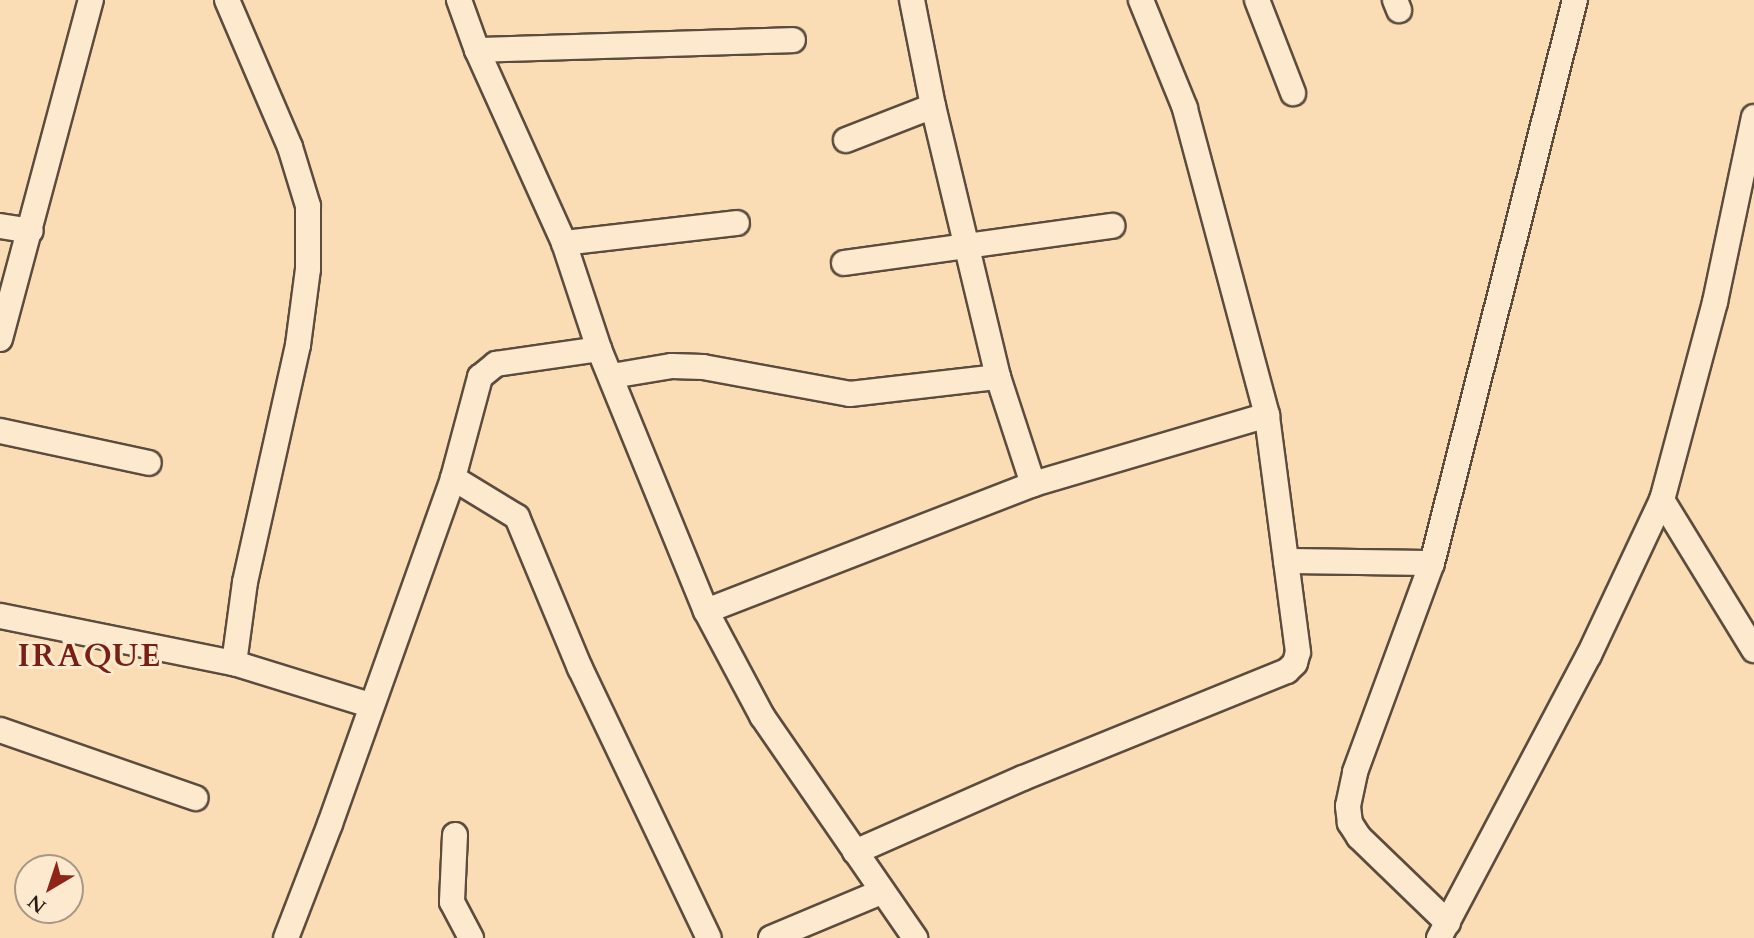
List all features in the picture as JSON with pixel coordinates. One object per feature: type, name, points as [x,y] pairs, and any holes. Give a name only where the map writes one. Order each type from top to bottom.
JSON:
[{"type":"street","points":[[0,339],[91,0]]},
{"type":"street","points":[[227,0],[290,147],[308,206],[308,270],[298,345],[245,582],[234,663]]},
{"type":"street","points":[[458,0],[477,50],[564,243],[599,349],[706,611],[762,716],[915,938]]},
{"type":"street","points":[[912,0],[933,107],[998,377],[1033,484]]},
{"type":"street","points":[[855,852],[1035,773],[1287,671],[1295,663],[1298,652],[1267,415],[1185,108],[1141,0]]},
{"type":"street","points":[[1257,0],[1293,93]]},
{"type":"street","points":[[1575,0],[1432,563],[1355,772],[1348,806],[1350,823],[1359,837],[1444,930],[1589,655],[1662,500],[1715,302],[1754,117]]},
{"type":"street","points":[[477,50],[793,40]]},
{"type":"street","points":[[846,140],[933,107]]},
{"type":"street","points":[[564,243],[737,223]]},
{"type":"street","points":[[0,226],[30,231]]},
{"type":"street","points":[[844,263],[1112,226]]},
{"type":"street","points":[[286,938],[331,824],[370,705],[453,478],[480,377],[486,369],[496,364],[599,349]]},
{"type":"street","points":[[612,376],[673,366],[704,367],[850,394],[998,377]]},
{"type":"street","points":[[706,611],[1033,484],[1267,415]]},
{"type":"street","points":[[0,431],[149,463]]},
{"type":"street","points":[[453,478],[517,517],[580,668],[709,938]]},
{"type":"street","points":[[1662,500],[1754,650]]},
{"type":"street","points":[[1286,561],[1432,563]]},
{"type":"street","points":[[0,616],[234,663],[370,705]]},
{"type":"street","points":[[0,730],[195,798]]},
{"type":"street","points":[[455,835],[452,902],[471,938]]},
{"type":"street","points":[[771,938],[881,892]]},
{"type":"district","name":"IRAQUE","points":[[90,656]]}]
